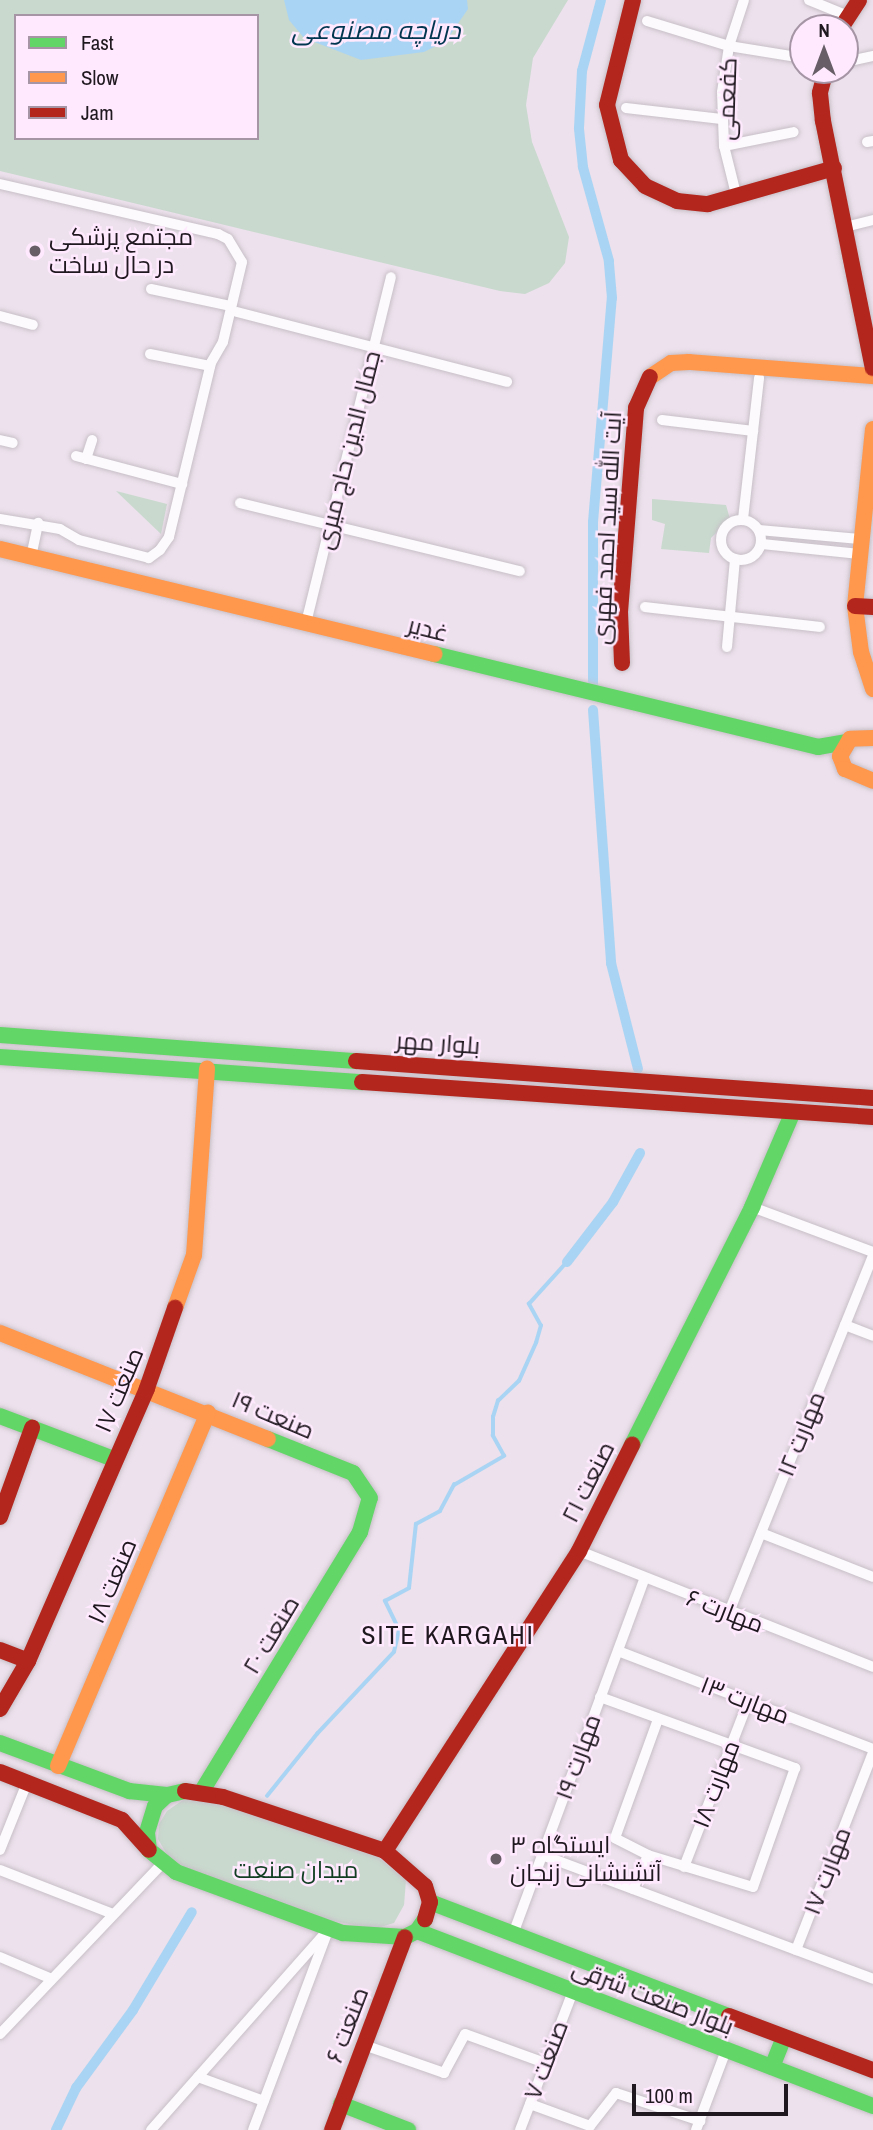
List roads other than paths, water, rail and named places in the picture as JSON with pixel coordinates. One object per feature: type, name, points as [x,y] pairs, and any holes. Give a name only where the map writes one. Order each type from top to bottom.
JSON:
[{"type":"main road","points":[[633,0],[607,105],[621,160],[645,186],[669,198],[692,204],[737,198],[834,168]]},
{"type":"main road","points":[[823,84],[821,102],[873,368]]},
{"type":"main road","name":"آیت الله سید احمد فهری","points":[[622,663],[620,612],[636,408],[651,374],[671,363],[689,362],[873,376]]},
{"type":"main road","points":[[873,429],[855,606],[861,652],[873,689]]},
{"type":"main road","name":"غدیر","points":[[0,549],[818,747],[870,736]]},
{"type":"main road","points":[[855,606],[873,607]]},
{"type":"main road","points":[[840,761],[846,742]]},
{"type":"main road","points":[[818,747],[840,761],[849,772],[873,781]]},
{"type":"main road","name":"بلوار مهر","points":[[0,1035],[873,1098]]},
{"type":"main road","name":"بلوار مهر","points":[[0,1057],[207,1068],[873,1117]]},
{"type":"main road","name":"صنعت ۱۷","points":[[0,1709],[27,1661],[147,1388],[194,1255],[207,1068]]},
{"type":"main road","points":[[604,1097],[607,1078]]},
{"type":"main road","name":"صنعت ۲۱","points":[[386,1851],[579,1551],[752,1207],[793,1112]]},
{"type":"main road","name":"صنعت ۱۹","points":[[0,1333],[147,1388],[353,1473],[370,1498]]},
{"type":"main road","name":"صنعت ۱۸","points":[[58,1766],[208,1413]]},
{"type":"main road","points":[[0,1416],[114,1460]]},
{"type":"main road","points":[[0,1517],[32,1428]]},
{"type":"main road","name":"صنعت ۲۰","points":[[202,1791],[360,1532],[370,1498]]},
{"type":"main road","points":[[0,1650],[27,1661]]},
{"type":"main road","points":[[0,1743],[130,1791],[167,1795],[202,1791],[386,1851],[414,1872],[430,1902],[411,1934],[373,1938],[330,1928],[210,1886],[162,1864],[122,1820],[0,1772]]},
{"type":"main road","points":[[149,1850],[149,1819],[167,1795]]},
{"type":"main road","name":"بلوار صنعت شرقی","points":[[430,1902],[873,2070]]},
{"type":"main road","name":"بلوار صنعت شرقی","points":[[411,1934],[573,1991],[873,2106]]},
{"type":"main road","name":"صنعت ۶","points":[[332,2130],[411,1934]]},
{"type":"main road","points":[[772,2067],[783,2037]]},
{"type":"main road","points":[[341,2105],[408,2130]]},
{"type":"street","name":"کفعمی","points":[[737,198],[724,146],[722,119],[729,46],[744,0]]},
{"type":"street","points":[[809,0],[832,14]]},
{"type":"street","points":[[647,21],[729,46],[789,56]]},
{"type":"street","points":[[626,108],[722,119]]},
{"type":"street","points":[[724,146],[794,132]]},
{"type":"street","points":[[0,184],[228,239],[242,262],[234,309],[223,342],[210,366],[169,537],[149,558],[79,540],[38,523],[0,519]]},
{"type":"street","points":[[845,226],[873,220]]},
{"type":"street","name":"جمال الدین حاج میری","points":[[306,623],[391,277]]},
{"type":"street","points":[[151,289],[507,382]]},
{"type":"street","points":[[0,316],[33,325]]},
{"type":"street","points":[[150,354],[210,366]]},
{"type":"street","points":[[743,519],[759,378]]},
{"type":"street","points":[[662,420],[753,431]]},
{"type":"street","points":[[0,440],[13,443]]},
{"type":"street","points":[[92,440],[81,458],[182,484]]},
{"type":"street","points":[[240,503],[520,571]]},
{"type":"street","points":[[743,519],[760,530],[860,546]]},
{"type":"street","points":[[743,519],[723,530],[725,553],[735,559],[756,554],[762,544],[760,530]]},
{"type":"street","points":[[31,556],[38,523]]},
{"type":"street","points":[[762,544],[860,546]]},
{"type":"street","points":[[727,647],[735,559]]},
{"type":"street","points":[[645,607],[730,620],[820,628]]},
{"type":"street","points":[[752,1207],[873,1254]]},
{"type":"street","name":"مهارت ۱۲","points":[[729,1612],[873,1254]]},
{"type":"street","points":[[845,1325],[873,1336]]},
{"type":"street","points":[[761,1533],[873,1577]]},
{"type":"street","name":"مهارت ۶","points":[[579,1551],[644,1580],[873,1667]]},
{"type":"street","name":"مهارت ۱۹","points":[[513,1934],[644,1580]]},
{"type":"street","name":"مهارت ۱۳","points":[[618,1651],[873,1751]]},
{"type":"street","points":[[600,1697],[795,1768],[755,1884],[749,1889],[648,1854],[615,1838],[658,1719]]},
{"type":"street","name":"مهارت ۱۸","points":[[684,1867],[748,1702]]},
{"type":"street","name":"مهارت ۱۷","points":[[796,1950],[873,1751]]},
{"type":"street","points":[[0,1850],[27,1783]]},
{"type":"street","points":[[633,1889],[648,1854]]},
{"type":"street","points":[[542,1855],[873,1979]]},
{"type":"street","points":[[0,2034],[162,1864]]},
{"type":"street","points":[[0,1870],[113,1914]]},
{"type":"street","points":[[150,2130],[330,1928]]},
{"type":"street","points":[[253,2130],[330,1928]]},
{"type":"street","points":[[0,1957],[52,1979]]},
{"type":"street","name":"صنعت ۷","points":[[520,2130],[573,1991]]},
{"type":"street","points":[[364,2045],[444,2073],[465,2034],[545,2063]]},
{"type":"street","points":[[530,2104],[590,2126],[617,2093],[698,2125],[726,2050]]},
{"type":"street","points":[[198,2077],[264,2101]]},
{"type":"water","name":"دریاچه مصنوعی","points":[[284,0],[467,0],[468,9],[446,41],[424,52],[361,60],[304,38],[289,20]]},
{"type":"waterway","points":[[593,689],[593,522],[612,298],[609,261],[583,167],[579,128],[582,71],[601,0]]},
{"type":"waterway","points":[[593,710],[611,963],[638,1069]]},
{"type":"waterway","points":[[567,1262],[613,1202],[640,1153]]},
{"type":"waterway","points":[[267,1796],[317,1734],[394,1652],[399,1630],[385,1601],[409,1588],[416,1524],[440,1511],[454,1485],[504,1456],[493,1436],[493,1417],[498,1401],[519,1381],[536,1343],[541,1326],[529,1304],[567,1262]]},
{"type":"waterway","points":[[56,2130],[76,2088],[133,2010],[192,1912]]},
{"type":"place","name":"مجتمع پزشکی در حال ساخت","points":[[35,251]]},
{"type":"place","name":"ایستگاه ۳ آتشنشانی زنجان","points":[[496,1859]]},
{"type":"district","name":"SITE KARGAHI","points":[[448,1635]]},
{"type":"park label","name":"میدان صنعت","points":[[296,1870]]}]
